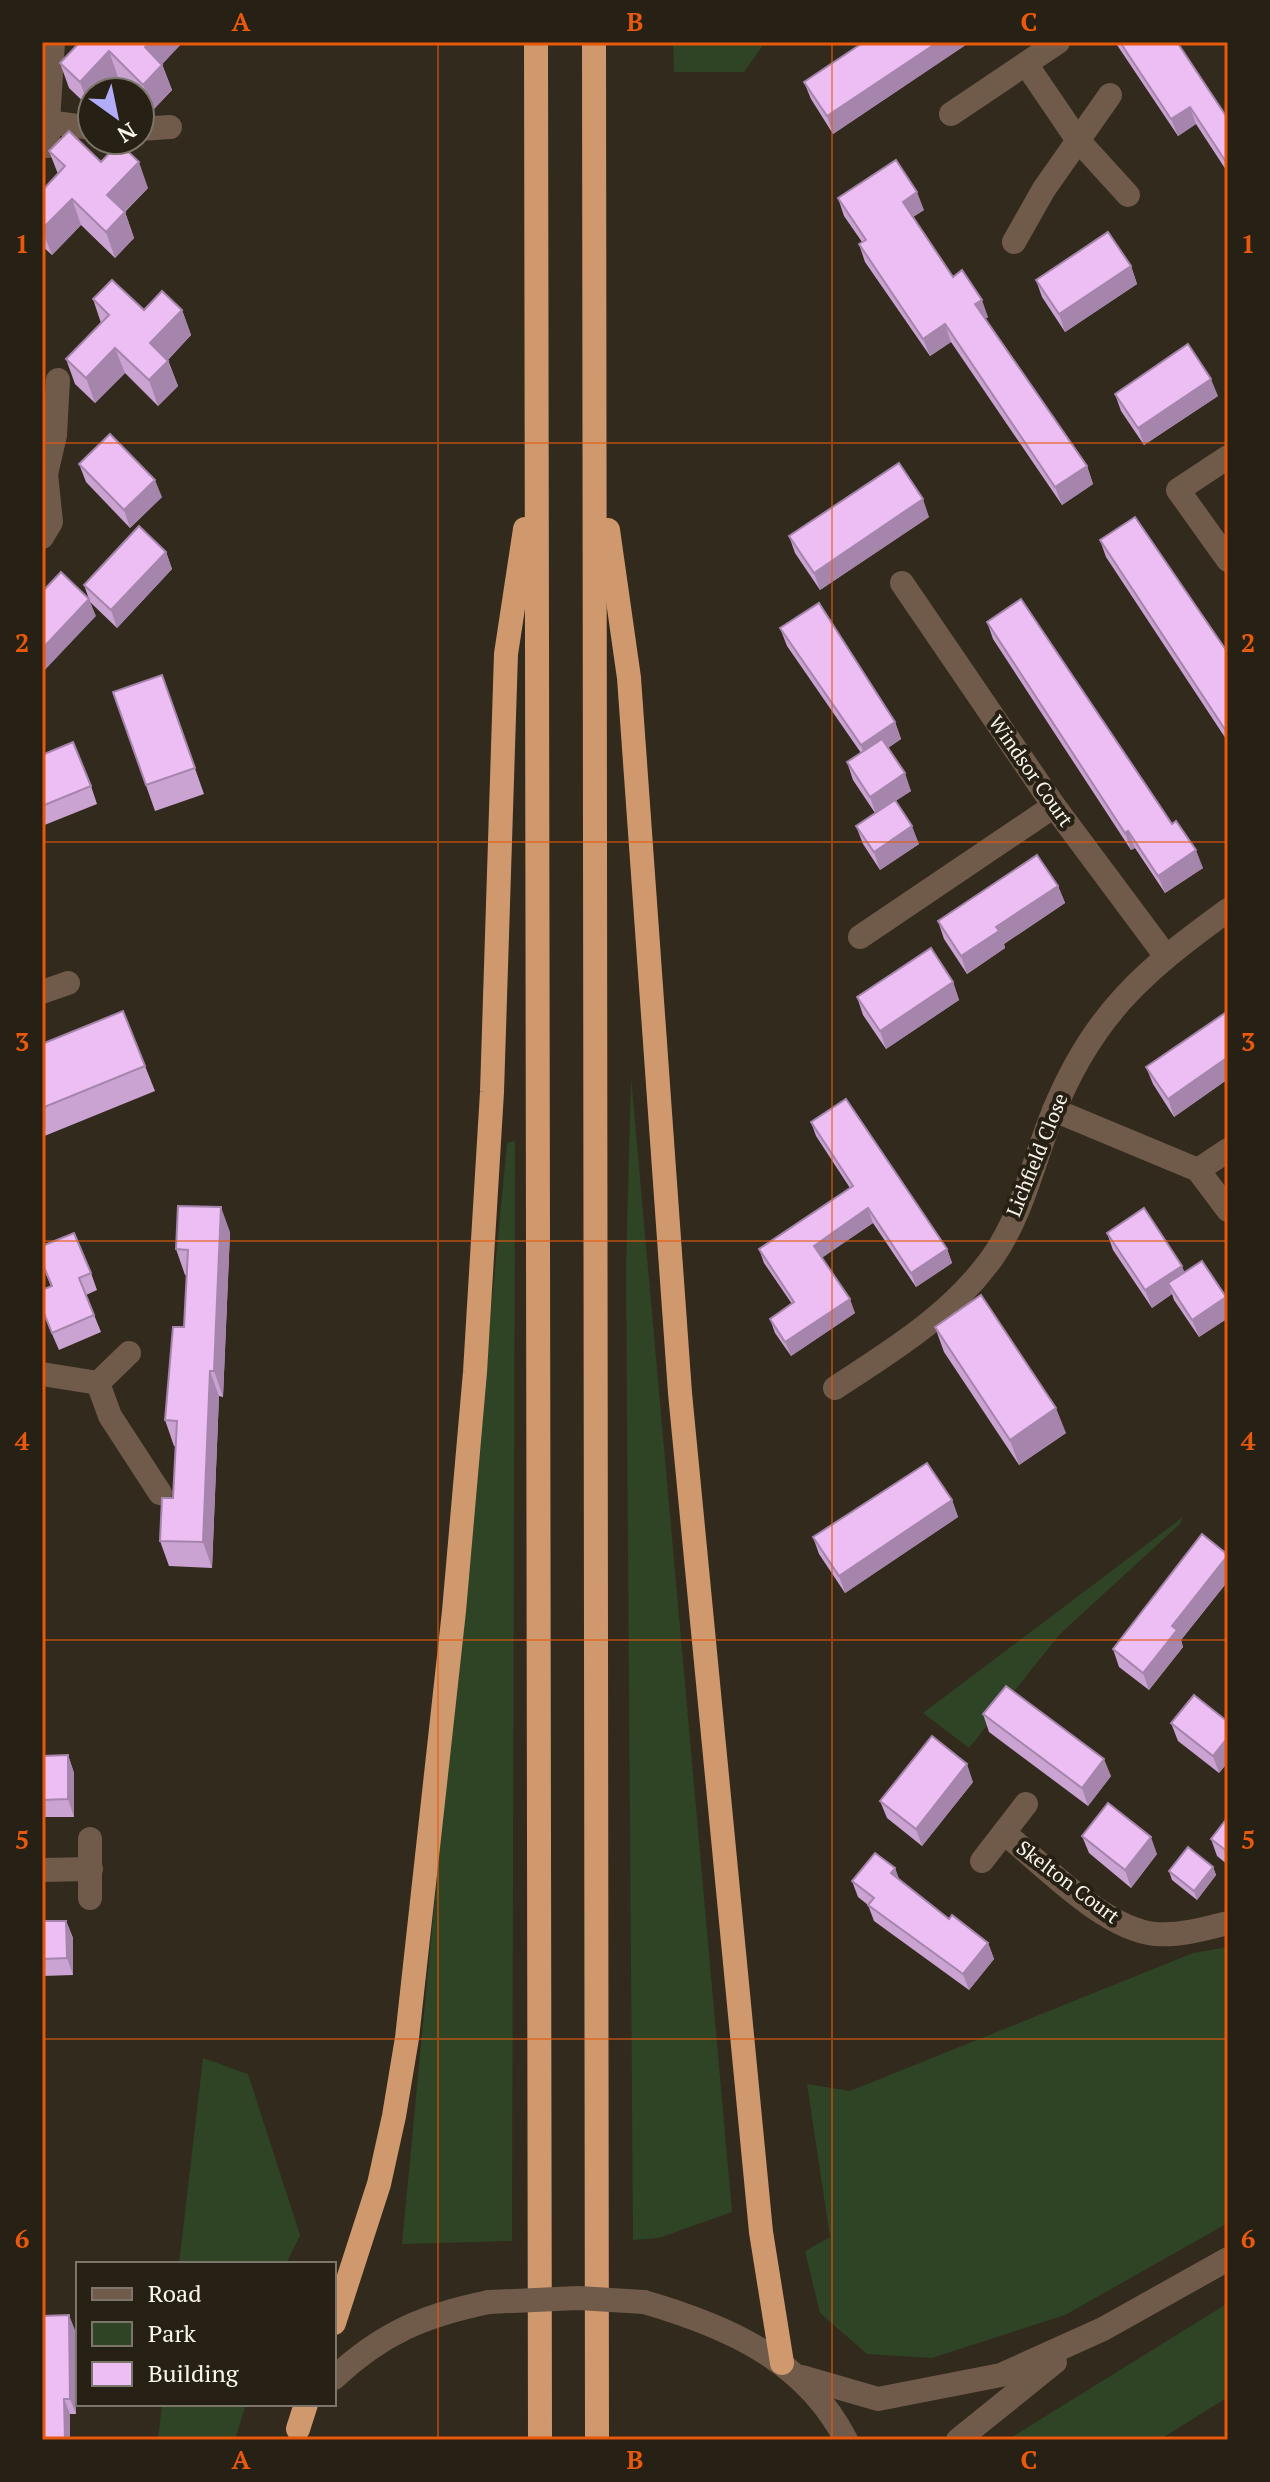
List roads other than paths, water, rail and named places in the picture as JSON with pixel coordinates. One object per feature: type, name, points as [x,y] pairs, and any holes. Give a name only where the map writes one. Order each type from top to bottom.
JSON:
[{"type":"highway","points":[[536,42],[540,2440]]},
{"type":"highway","points":[[594,42],[597,2440]]},
{"type":"highway","points":[[596,443],[629,678],[680,1393],[761,2232],[792,2370]]},
{"type":"highway","points":[[336,2317],[379,2184],[394,2116],[407,2038],[454,1611],[475,1372],[491,1108],[506,654],[537,447]]},
{"type":"highway","points":[[296,2434],[305,2406]]},
{"type":"street","points":[[53,42],[48,134],[76,130]]},
{"type":"street","points":[[951,114],[1052,44]]},
{"type":"street","points":[[1026,64],[1077,139],[1128,195]]},
{"type":"street","points":[[1014,242],[1077,139],[1110,95]]},
{"type":"street","points":[[156,128],[170,127]]},
{"type":"street","points":[[42,537],[51,522],[44,474],[55,435],[58,380]]},
{"type":"street","points":[[1228,457],[1178,490],[1228,560]]},
{"type":"street","name":"Windsor Court","points":[[902,583],[1054,806],[1165,955]]},
{"type":"street","points":[[860,937],[1054,806]]},
{"type":"street","name":"Lichfield Close","points":[[835,1388],[950,1308],[994,1256],[1021,1197],[1054,1110],[1088,1041],[1125,992],[1165,955],[1228,910]]},
{"type":"street","points":[[42,992],[68,983]]},
{"type":"street","points":[[1054,1110],[1198,1170],[1228,1210]]},
{"type":"street","points":[[1198,1170],[1228,1150]]},
{"type":"street","points":[[98,1383],[129,1353]]},
{"type":"street","points":[[42,1374],[98,1383]]},
{"type":"street","points":[[98,1383],[110,1416],[160,1493]]},
{"type":"street","name":"Skelton Court","points":[[982,1861],[1026,1804]]},
{"type":"street","name":"Skelton Court","points":[[1004,1833],[1118,1924],[1155,1934],[1195,1931],[1228,1923]]},
{"type":"street","points":[[90,1839],[90,1898]]},
{"type":"street","points":[[42,1870],[91,1869]]},
{"type":"street","points":[[336,2376],[364,2349],[406,2326],[446,2311],[489,2302],[578,2298],[644,2302],[696,2317],[736,2335],[792,2370],[878,2399],[941,2390],[1001,2375],[1103,2329],[1228,2259]]},
{"type":"street","points":[[958,2440],[1034,2376],[1103,2329]]},
{"type":"street","points":[[792,2370],[829,2409],[846,2440]]},
{"type":"street","points":[[296,2434],[312,2406]]}]
